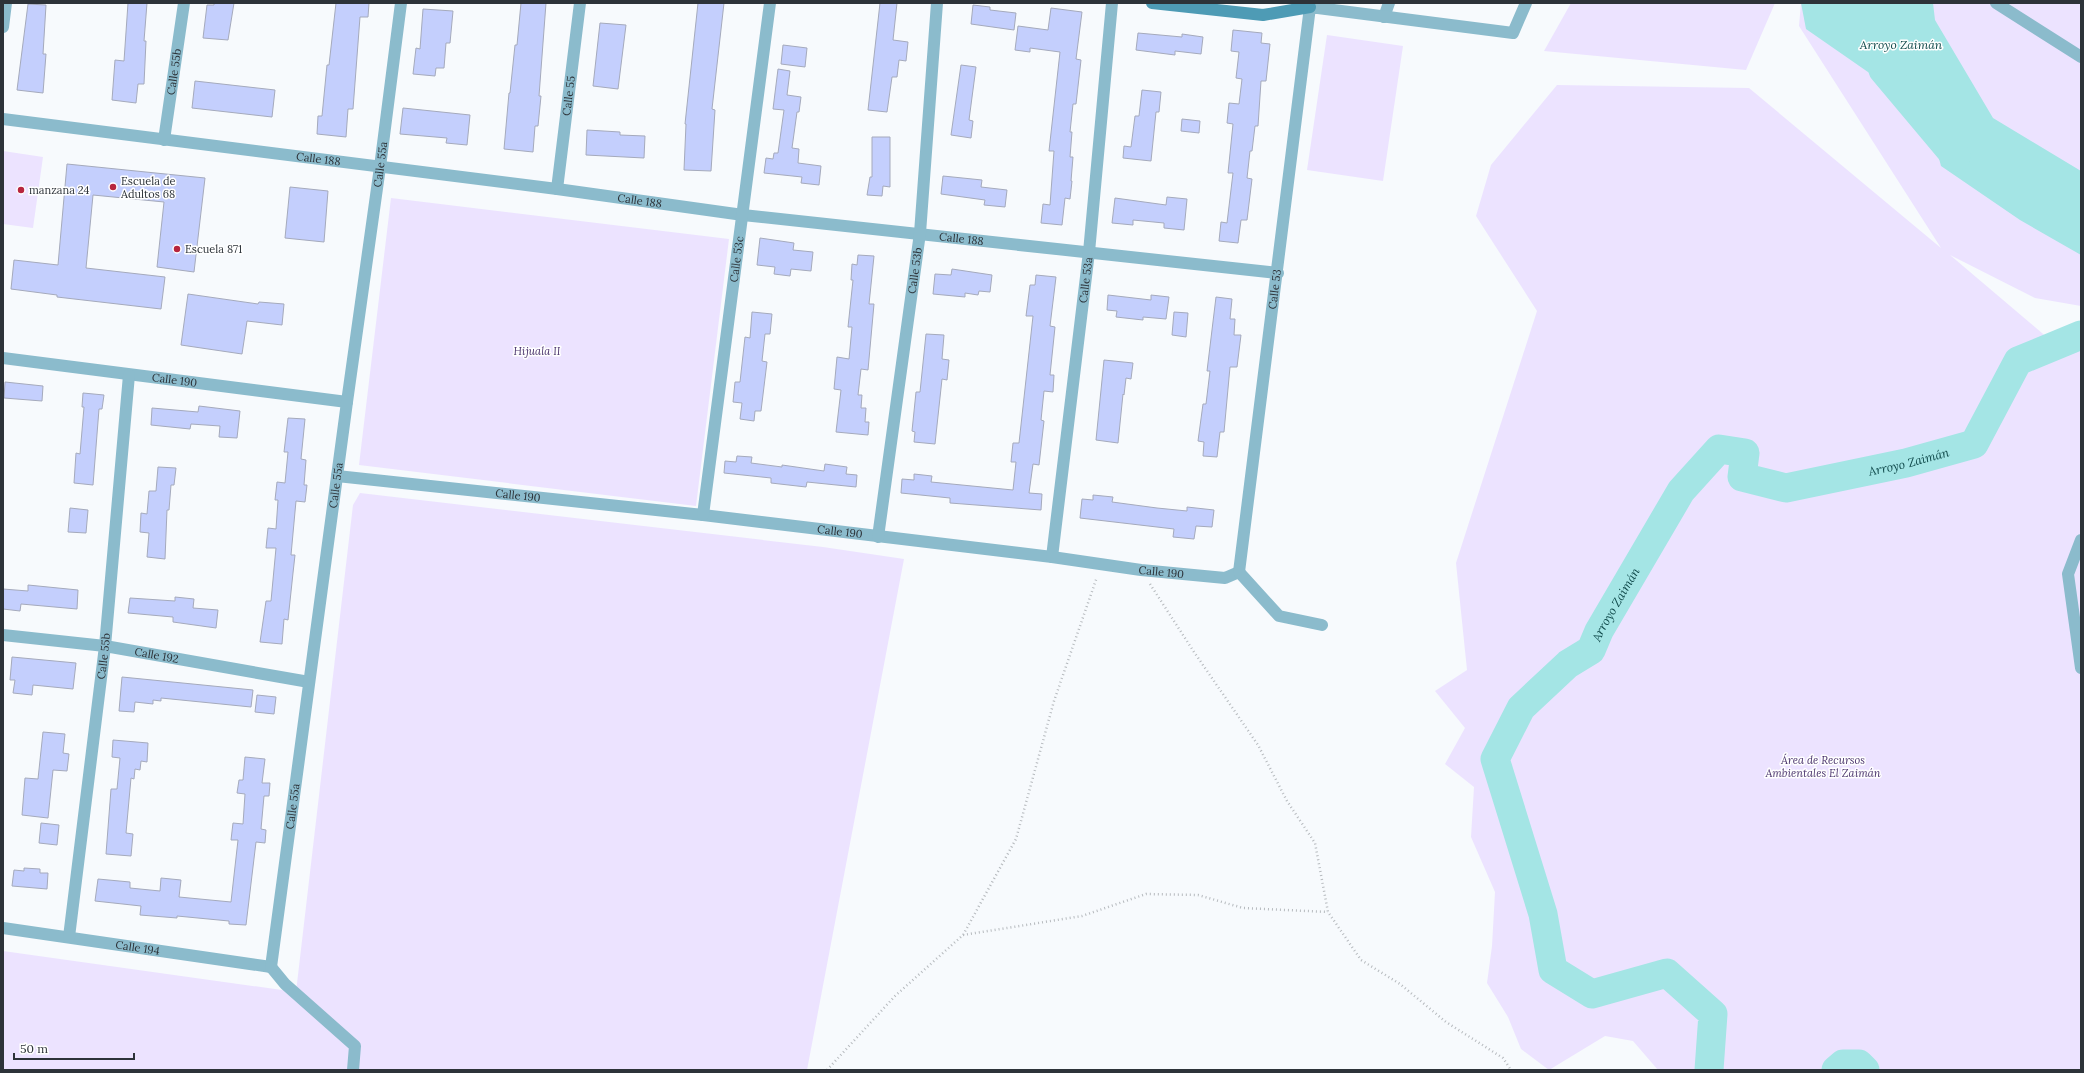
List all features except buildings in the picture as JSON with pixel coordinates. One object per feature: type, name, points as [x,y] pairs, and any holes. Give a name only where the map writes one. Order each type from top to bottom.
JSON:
[{"type":"main road","points":[[1152,3],[1263,15],[1305,5]]},
{"type":"street","points":[[3,27],[6,3]]},
{"type":"street","name":"Calle 55b","points":[[164,140],[184,3]]},
{"type":"street","name":"Calle 55a","points":[[271,968],[401,3]]},
{"type":"street","name":"Calle 55","points":[[558,188],[580,3]]},
{"type":"street","name":"Calle 53c","points":[[703,515],[770,3]]},
{"type":"street","name":"Calle 53b","points":[[878,537],[920,233],[937,3]]},
{"type":"street","name":"Calle 53a","points":[[1052,556],[1090,252],[1112,3]]},
{"type":"street","points":[[1384,17],[1389,3]]},
{"type":"street","points":[[1305,5],[1384,17],[1513,33],[1526,3]]},
{"type":"street","points":[[1996,3],[2081,57]]},
{"type":"street","name":"Calle 53","points":[[1239,572],[1278,273],[1305,5]]},
{"type":"street","name":"Calle 188","points":[[3,119],[558,188],[743,214],[1278,273]]},
{"type":"street","name":"Calle 190","points":[[3,358],[347,402]]},
{"type":"street","name":"Calle 55b","points":[[70,937],[105,646],[129,375]]},
{"type":"street","name":"Calle 190","points":[[337,476],[703,515],[878,537],[1052,556],[1141,570],[1224,578],[1239,572]]},
{"type":"street","points":[[2081,540],[2068,574],[2081,668]]},
{"type":"street","points":[[1239,572],[1279,616],[1322,626]]},
{"type":"street","name":"Calle 192","points":[[3,635],[105,646],[309,682]]},
{"type":"street","name":"Calle 194","points":[[3,928],[271,968]]},
{"type":"street","points":[[271,968],[285,984],[355,1046],[353,1070]]},
{"type":"path","points":[[827,1070],[895,996],[963,935],[1016,839],[1054,701],[1102,564]]},
{"type":"path","points":[[1141,570],[1194,652],[1258,745],[1287,801],[1315,843],[1328,912],[1361,960],[1400,984],[1446,1022],[1503,1058],[1511,1070]]},
{"type":"path","points":[[963,935],[1082,916],[1146,894],[1198,895],[1242,908],[1328,912]]},
{"type":"green space","points":[[1571,3],[1775,3],[1746,70],[1544,51]]},
{"type":"green space","name":"Área de Recursos Ambientales El Zaimán","points":[[1801,3],[2081,3],[2081,306],[2035,298],[1950,255],[2056,345],[2081,335],[2081,1070],[1658,1070],[1633,1041],[1605,1036],[1549,1070],[1521,1049],[1508,1017],[1487,983],[1492,946],[1495,892],[1471,837],[1474,787],[1445,764],[1465,728],[1435,691],[1467,670],[1456,563],[1537,311],[1476,216],[1491,165],[1557,85],[1749,88],[1941,248],[1799,26]]},
{"type":"green space","points":[[1327,35],[1403,46],[1383,181],[1307,170]]},
{"type":"green space","name":"manzana 24","points":[[3,151],[43,157],[33,228],[3,224]]},
{"type":"green space","name":"Hijuala II","points":[[391,198],[729,239],[696,506],[359,465]]},
{"type":"green space","points":[[360,493],[823,547],[904,559],[807,1070],[3,1070],[3,951],[296,992],[353,505]]},
{"type":"water","name":"Arroyo Zaimán","points":[[1801,3],[1933,3],[1935,20],[1993,118],[2081,171],[2081,255],[2020,220],[1941,166],[1927,113],[1806,29]]},
{"type":"waterway","name":"Arroyo Zaimán","points":[[1883,70],[1956,157]]},
{"type":"waterway","name":"Arroyo Zaimán","points":[[1709,1070],[1713,1014],[1667,973],[1592,994],[1553,970],[1543,914],[1495,759],[1521,708],[1568,664],[1591,650],[1599,631],[1681,491],[1719,449],[1745,453],[1742,477],[1786,488],[1906,463],[1974,444],[2018,361],[2081,335]]},
{"type":"waterway","name":"Arroyo Zaimán","points":[[1836,1070],[1843,1064],[1859,1064],[1865,1070]]},
{"type":"place","name":"Escuela de Adultos 68","points":[[113,187]]},
{"type":"place","name":"manzana 24","points":[[21,190]]},
{"type":"place","name":"Escuela 871","points":[[177,249]]}]
